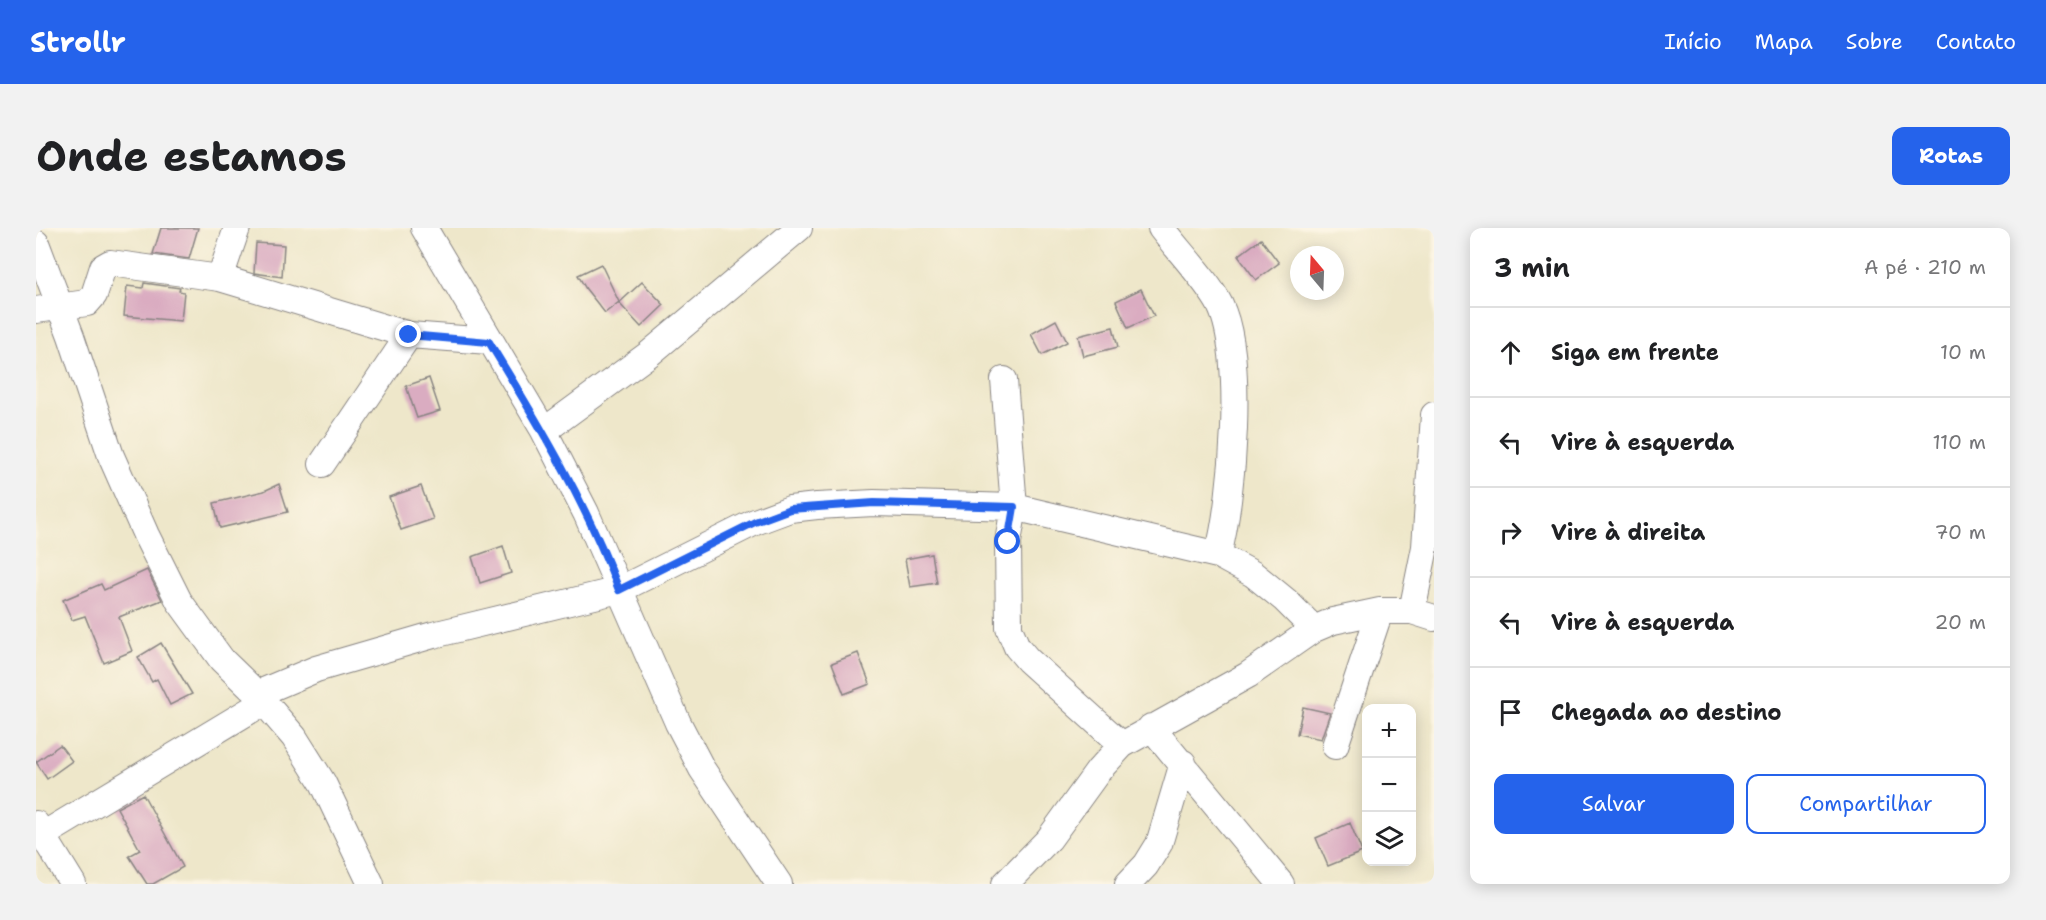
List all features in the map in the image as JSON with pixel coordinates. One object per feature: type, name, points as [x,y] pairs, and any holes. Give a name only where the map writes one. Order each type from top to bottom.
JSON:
[{"type":"street","points":[[220,278],[237,228]]},
{"type":"street","points":[[424,228],[489,342],[544,431],[586,513],[678,723],[702,769],[778,884]]},
{"type":"street","points":[[544,431],[649,354],[799,228]]},
{"type":"street","points":[[1161,228],[1220,304],[1227,328],[1234,419],[1230,494],[1218,555]]},
{"type":"street","points":[[36,243],[48,309],[150,544],[179,600],[222,660],[260,698],[294,737],[323,783],[371,884]]},
{"type":"street","points":[[48,309],[80,306],[92,299],[107,263],[220,278],[409,335],[489,342]]},
{"type":"street","points":[[322,464],[409,335]]},
{"type":"street","points":[[1004,380],[1014,507],[1008,542],[1009,628],[1017,646],[1028,660],[1122,745]]},
{"type":"street","points":[[1005,884],[1049,839],[1099,770],[1122,745],[1248,675],[1314,629],[1333,621],[1380,611],[1423,615],[1434,415]]},
{"type":"street","points":[[73,884],[39,829],[260,698],[316,669],[433,635],[619,590],[755,522],[790,509],[874,503],[1014,507],[1218,555],[1253,574],[1285,600],[1314,629]]},
{"type":"street","points":[[1335,746],[1380,611]]},
{"type":"street","points":[[1151,727],[1281,884]]},
{"type":"street","points":[[1128,884],[1146,865],[1159,844],[1183,763]]},
{"type":"building","points":[[161,228],[198,228],[189,259],[153,254]]},
{"type":"building","points":[[1261,239],[1279,263],[1256,280],[1238,256]]},
{"type":"building","points":[[256,243],[284,245],[282,277],[254,273]]},
{"type":"building","points":[[601,264],[619,302],[605,313],[578,275]]},
{"type":"building","points":[[642,282],[664,305],[641,327],[619,303]]},
{"type":"building","points":[[144,283],[180,288],[179,291],[184,292],[181,321],[124,316],[127,286],[143,288]]},
{"type":"building","points":[[1141,289],[1154,316],[1128,328],[1116,301]]},
{"type":"building","points":[[1056,320],[1067,342],[1042,355],[1031,334]]},
{"type":"building","points":[[1113,327],[1118,347],[1083,356],[1078,336]]},
{"type":"building","points":[[429,378],[440,411],[417,418],[406,386]]},
{"type":"building","points":[[279,484],[288,512],[220,528],[214,503],[264,491]]},
{"type":"building","points":[[421,486],[433,519],[401,530],[389,497]]},
{"type":"building","points":[[503,546],[511,573],[480,583],[472,557]]},
{"type":"building","points":[[932,554],[937,583],[910,587],[905,559]]},
{"type":"building","points":[[147,570],[162,600],[119,617],[132,651],[104,663],[85,616],[72,620],[63,600],[101,584],[104,590]]},
{"type":"building","points":[[161,643],[192,694],[170,705],[157,679],[152,682],[138,657]]},
{"type":"building","points":[[858,653],[870,684],[844,694],[832,663]]},
{"type":"building","points":[[1303,707],[1330,713],[1321,739],[1297,734]]},
{"type":"building","points":[[60,745],[72,761],[47,779],[36,762]]},
{"type":"building","points":[[143,794],[183,867],[153,884],[147,884],[129,856],[140,850],[117,808]]},
{"type":"building","points":[[1350,823],[1362,852],[1328,866],[1316,838]]},
{"type":"route","points":[[409,335],[489,342],[544,431],[586,513],[619,590],[755,522],[790,509],[874,503],[1014,507],[1008,542]]}]
